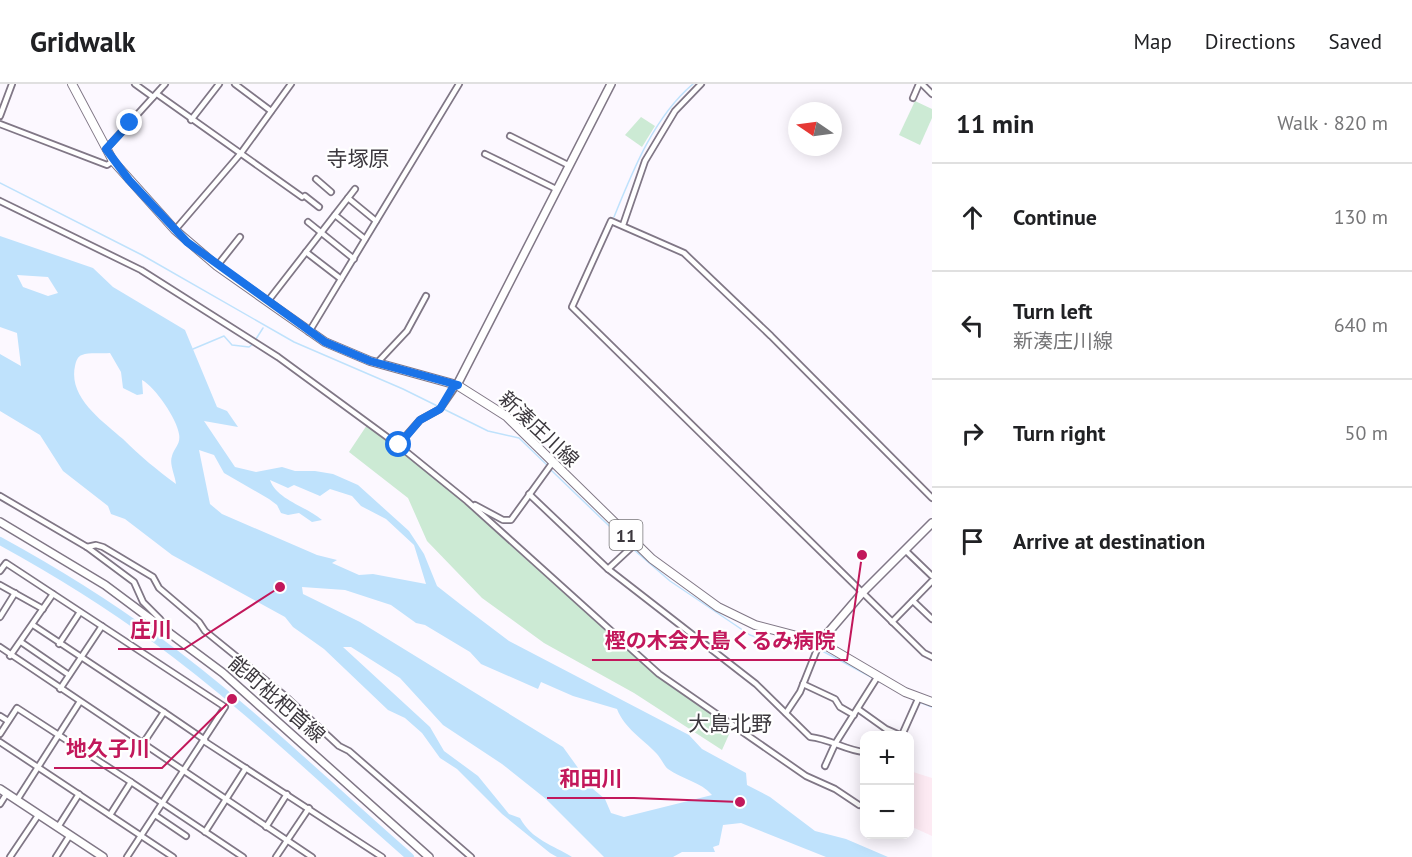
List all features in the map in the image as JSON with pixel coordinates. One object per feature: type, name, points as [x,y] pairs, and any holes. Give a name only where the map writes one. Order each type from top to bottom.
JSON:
[{"type":"main road","name":"新湊庄川線","points":[[72,84],[113,161],[175,230],[217,266],[325,342],[377,363],[458,385],[506,416],[635,544],[670,574],[737,619],[820,642],[878,676],[932,702]]},
{"type":"street","points":[[0,116],[12,84]]},
{"type":"street","points":[[135,84],[155,95],[319,207]]},
{"type":"street","points":[[106,149],[165,84]]},
{"type":"street","points":[[191,120],[219,84]]},
{"type":"street","points":[[235,84],[271,111]]},
{"type":"street","points":[[175,230],[241,153],[291,84]]},
{"type":"street","points":[[309,332],[459,84]]},
{"type":"street","points":[[399,445],[420,420],[441,407],[453,387],[458,385],[611,84]]},
{"type":"street","points":[[623,225],[645,161],[675,111],[701,84]]},
{"type":"street","points":[[913,98],[921,84],[932,94]]},
{"type":"street","points":[[0,124],[107,165],[113,161]]},
{"type":"street","points":[[510,136],[568,165]]},
{"type":"street","points":[[485,154],[556,189]]},
{"type":"street","points":[[316,179],[331,192]]},
{"type":"street","points":[[268,301],[355,189]]},
{"type":"street","points":[[348,198],[376,221]]},
{"type":"street","points":[[2,203],[141,270],[278,357],[399,445],[467,501],[659,674],[806,776],[835,789],[859,805]]},
{"type":"street","points":[[335,215],[365,239]]},
{"type":"street","points":[[932,498],[771,336],[684,254],[611,221],[572,307],[892,622],[924,653],[932,657]]},
{"type":"street","points":[[308,222],[354,259]]},
{"type":"street","points":[[217,266],[240,237]]},
{"type":"street","points":[[306,252],[341,279]]},
{"type":"street","points":[[377,363],[407,331],[426,296]]},
{"type":"street","points":[[467,501],[503,520],[511,520],[553,462]]},
{"type":"street","points":[[529,494],[608,569],[756,684],[810,737],[860,752]]},
{"type":"street","points":[[0,496],[87,547],[134,582],[143,602],[160,619],[165,628]]},
{"type":"street","name":"能町枇杷首線","points":[[0,522],[105,585],[165,628],[277,719],[429,857]]},
{"type":"street","points":[[786,713],[803,684],[820,642],[863,592],[932,523]]},
{"type":"street","points":[[608,569],[635,544]]},
{"type":"street","points":[[87,547],[103,547],[153,577],[159,588],[199,622],[205,631],[284,695],[339,746],[349,751],[471,857]]},
{"type":"street","points":[[905,550],[932,576]]},
{"type":"street","points":[[0,571],[6,563],[225,707],[127,857]]},
{"type":"street","points":[[892,622],[932,581]]},
{"type":"street","points":[[0,585],[43,609]]},
{"type":"street","points":[[0,617],[15,593]]},
{"type":"street","points":[[10,656],[52,594]]},
{"type":"street","points":[[912,601],[932,619]]},
{"type":"street","points":[[59,644],[80,612]]},
{"type":"street","points":[[33,625],[382,857]]},
{"type":"street","points":[[60,689],[102,626]]},
{"type":"street","points":[[21,642],[69,675]]},
{"type":"street","points":[[0,647],[79,703],[312,857]]},
{"type":"street","points":[[825,766],[835,744],[878,676]]},
{"type":"street","points":[[803,684],[835,699],[840,706],[854,715]]},
{"type":"street","points":[[904,731],[919,697]]},
{"type":"street","points":[[17,800],[79,703]]},
{"type":"street","points":[[0,734],[17,708],[243,857]]},
{"type":"street","points":[[858,709],[891,731]]},
{"type":"street","points":[[142,745],[164,712]]},
{"type":"street","points":[[0,716],[8,721]]},
{"type":"street","points":[[0,742],[173,857]]},
{"type":"street","points":[[205,832],[246,768]]},
{"type":"street","points":[[110,815],[131,782]]},
{"type":"street","points":[[0,804],[3,791],[103,857]]},
{"type":"street","points":[[58,827],[79,794]]},
{"type":"street","points":[[266,826],[287,794]]},
{"type":"street","points":[[276,857],[309,808]]},
{"type":"street","points":[[10,857],[39,814]]},
{"type":"street","points":[[154,815],[186,836]]},
{"type":"street","points":[[56,857],[70,835]]},
{"type":"shaded area","points":[[914,772],[932,778],[932,836],[914,828]]},
{"type":"green space","points":[[915,101],[932,109],[932,118],[920,145],[899,135]]},
{"type":"green space","points":[[641,117],[655,126],[642,147],[625,135]]},
{"type":"green space","points":[[367,425],[442,483],[631,653],[731,730],[722,750],[634,693],[544,643],[482,598],[427,541],[408,498],[349,452]]},
{"type":"water","points":[[0,236],[93,268],[113,287],[185,330],[217,407],[227,411],[238,427],[204,421],[235,467],[256,472],[282,467],[295,471],[315,471],[333,474],[358,485],[409,531],[424,554],[437,586],[509,641],[689,735],[702,749],[746,773],[747,785],[770,797],[815,831],[846,839],[888,857],[826,857],[741,823],[723,825],[719,845],[713,847],[715,852],[682,852],[673,857],[604,857],[546,799],[502,764],[443,725],[400,678],[351,647],[343,647],[430,727],[444,751],[478,776],[509,814],[520,818],[537,837],[572,857],[557,857],[550,853],[502,814],[457,769],[440,758],[422,733],[405,718],[388,710],[324,649],[293,627],[285,617],[172,555],[125,519],[111,514],[108,506],[63,471],[40,435],[0,411],[0,354],[21,366],[17,333],[0,327]],"holes":[[[17,275],[48,277],[58,293],[48,296],[23,287]],[[92,353],[110,353],[121,372],[123,388],[137,395],[143,394],[142,380],[159,396],[170,412],[179,437],[171,459],[176,484],[98,417],[82,399],[74,378],[75,366],[77,359]],[[199,450],[214,455],[224,473],[269,499],[277,505],[281,513],[288,515],[299,513],[312,522],[322,520],[285,498],[270,480],[288,488],[294,485],[320,496],[330,489],[352,496],[361,506],[386,519],[414,545],[426,584],[373,574],[359,575],[332,563],[337,560],[317,555],[222,514],[210,504]],[[302,587],[345,590],[391,605],[416,623],[425,625],[470,652],[481,664],[538,689],[541,682],[573,696],[617,709],[629,728],[657,754],[668,769],[702,787],[712,795],[624,817],[611,813],[605,799],[593,789],[596,780],[581,772],[563,747],[360,622],[303,594]]]},
{"type":"waterway","points":[[614,217],[637,163],[656,128],[679,97],[693,84]]},
{"type":"waterway","points":[[0,183],[142,255],[294,342],[403,389],[488,431],[519,438],[548,466]]},
{"type":"waterway","points":[[256,339],[263,328]]},
{"type":"waterway","points":[[193,349],[224,336],[232,345],[249,347],[254,343]]},
{"type":"waterway","points":[[551,470],[630,546]]},
{"type":"waterway","points":[[0,541],[98,599],[188,663],[253,717],[410,857]]},
{"type":"waterway","points":[[633,549],[670,581],[750,635],[767,641],[813,646],[914,700]]},
{"type":"waterway","points":[[919,702],[932,707]]},
{"type":"place","name":"樫の木会大島くるみ病院","points":[[862,555]]},
{"type":"place","name":"庄川","points":[[280,587]]},
{"type":"place","name":"地久子川","points":[[232,699]]},
{"type":"place","name":"和田川","points":[[740,802]]},
{"type":"district","name":"寺塚原","points":[[358,158]]},
{"type":"district","name":"大島北野","points":[[730,723]]},
{"type":"route","points":[[130,123],[106,149],[113,161],[175,230],[217,266],[325,342],[370,361],[458,385],[453,387],[440,409],[420,420],[399,445]]}]
